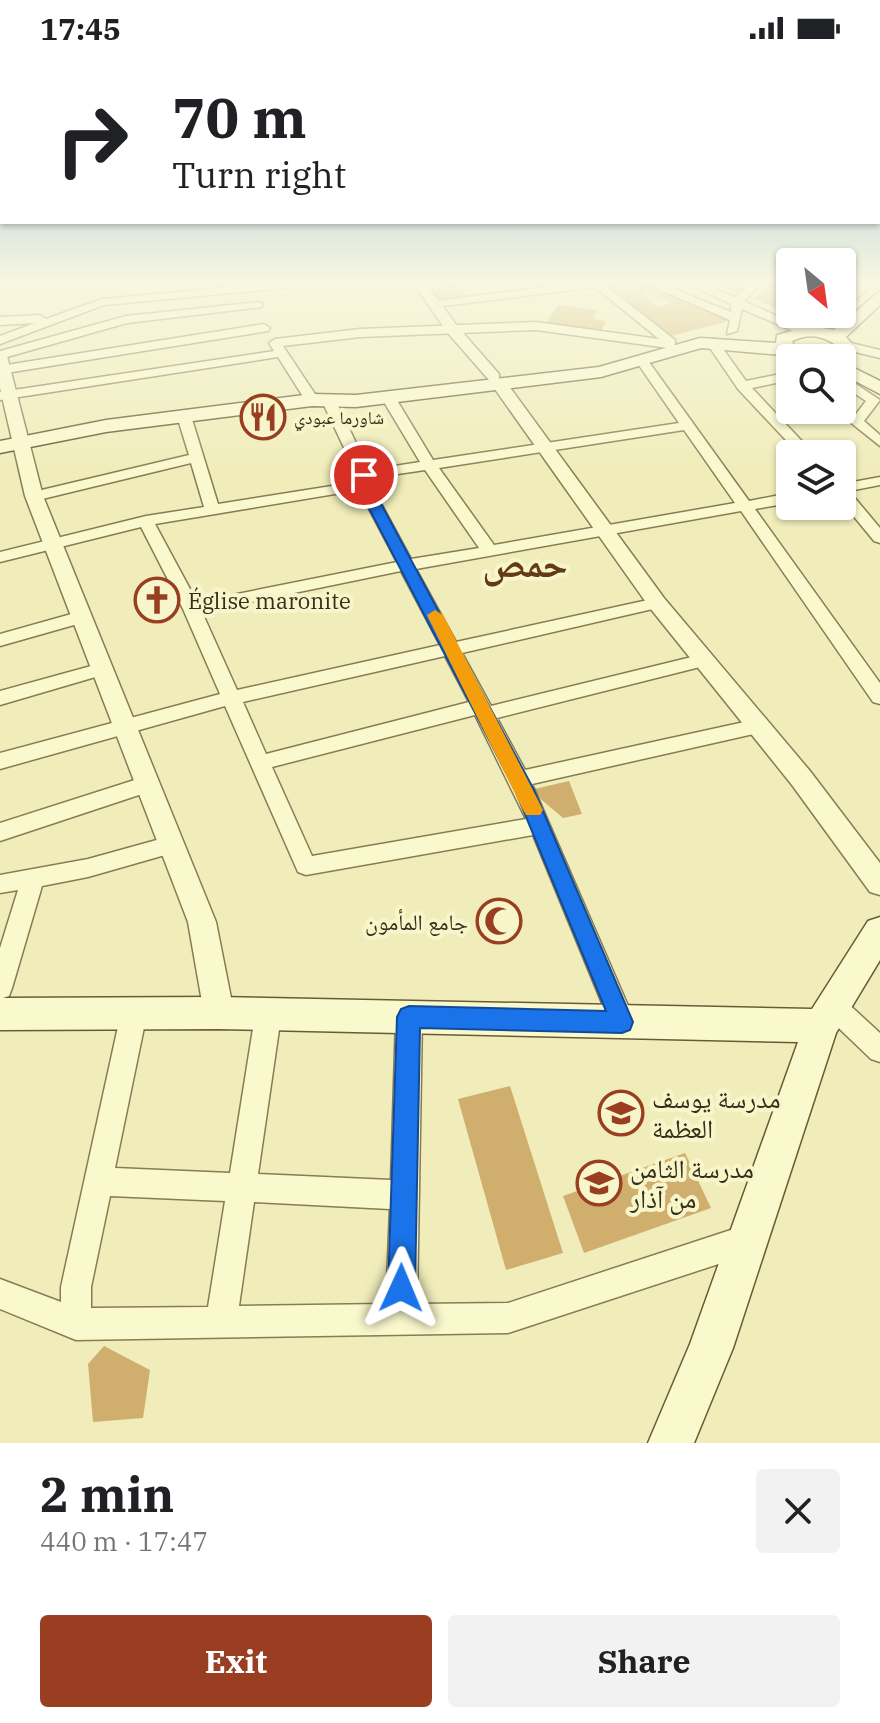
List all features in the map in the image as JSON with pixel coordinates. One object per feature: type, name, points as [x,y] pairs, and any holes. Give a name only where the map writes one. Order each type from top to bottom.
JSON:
[{"type":"main road","points":[[10,445],[184,416],[326,400],[388,397],[497,381],[590,366],[664,346]]},
{"type":"main road","points":[[326,400],[354,394],[601,372],[685,346]]},
{"type":"main road","points":[[856,362],[880,377]]},
{"type":"main road","points":[[856,366],[880,389]]},
{"type":"main road","points":[[671,1443],[711,1348],[746,1240],[827,1016],[880,931]]},
{"type":"main road","points":[[0,1014],[219,1013],[622,1022],[827,1016]]},
{"type":"street","points":[[1,362],[49,346]]},
{"type":"street","points":[[1,362],[127,346]]},
{"type":"street","points":[[4,395],[290,346]]},
{"type":"street","points":[[466,346],[497,381],[657,603],[758,726],[880,884]]},
{"type":"street","points":[[715,346],[743,386],[794,440]]},
{"type":"street","points":[[278,348],[326,400],[364,480],[519,779],[622,1022]]},
{"type":"street","points":[[856,353],[880,354]]},
{"type":"street","points":[[642,361],[742,507],[880,697]]},
{"type":"street","points":[[1,362],[10,445],[34,496],[202,922],[219,1013]]},
{"type":"street","points":[[743,386],[776,379]]},
{"type":"street","points":[[856,388],[873,400],[857,422],[880,442]]},
{"type":"street","points":[[388,397],[429,465],[490,551]]},
{"type":"street","points":[[184,416],[212,509]]},
{"type":"street","points":[[0,557],[146,521],[429,465],[686,426]]},
{"type":"street","points":[[34,496],[196,458]]},
{"type":"street","points":[[856,487],[880,481]]},
{"type":"street","points":[[192,609],[408,565],[776,501]]},
{"type":"street","points":[[856,508],[880,538]]},
{"type":"street","points":[[146,521],[192,609],[306,866],[539,825]]},
{"type":"street","points":[[0,761],[230,698],[657,603]]},
{"type":"street","points":[[0,640],[82,617]]},
{"type":"street","points":[[259,763],[704,660]]},
{"type":"street","points":[[0,698],[102,669]]},
{"type":"street","points":[[519,779],[758,726]]},
{"type":"street","points":[[0,832],[147,784]]},
{"type":"street","points":[[0,884],[32,880],[171,845]]},
{"type":"street","points":[[0,988],[32,880]]},
{"type":"street","points":[[76,1324],[76,1287],[134,1013]]},
{"type":"street","points":[[221,1322],[268,1016]]},
{"type":"street","points":[[827,1016],[880,1050]]},
{"type":"street","points":[[401,1319],[409,1017]]},
{"type":"street","points":[[99,1181],[404,1195]]},
{"type":"street","points":[[0,1294],[76,1324],[508,1318],[746,1240]]},
{"type":"building","points":[[569,781],[582,814],[563,818],[530,790]]},
{"type":"building","points":[[510,1086],[563,1253],[506,1270],[458,1099]]},
{"type":"building","points":[[685,1153],[711,1208],[584,1253],[563,1196]]},
{"type":"building","points":[[104,1346],[150,1370],[143,1418],[93,1422],[88,1364]]},
{"type":"slow traffic","points":[[435,615],[533,810]]},
{"type":"place","name":"شاورما عبودي","points":[[263,417]]},
{"type":"place","name":"Église maronite","points":[[157,600]]},
{"type":"place","name":"جامع المأمون","points":[[499,921]]},
{"type":"place","name":"مدرسة يوسف العظمة","points":[[621,1113]]},
{"type":"place","name":"مدرسة الثامن من آذار","points":[[599,1183]]},
{"type":"district","name":"حمص","points":[[525,562]]},
{"type":"route","points":[[364,475],[364,485],[525,790],[622,1022],[409,1017],[401,1288]]}]
